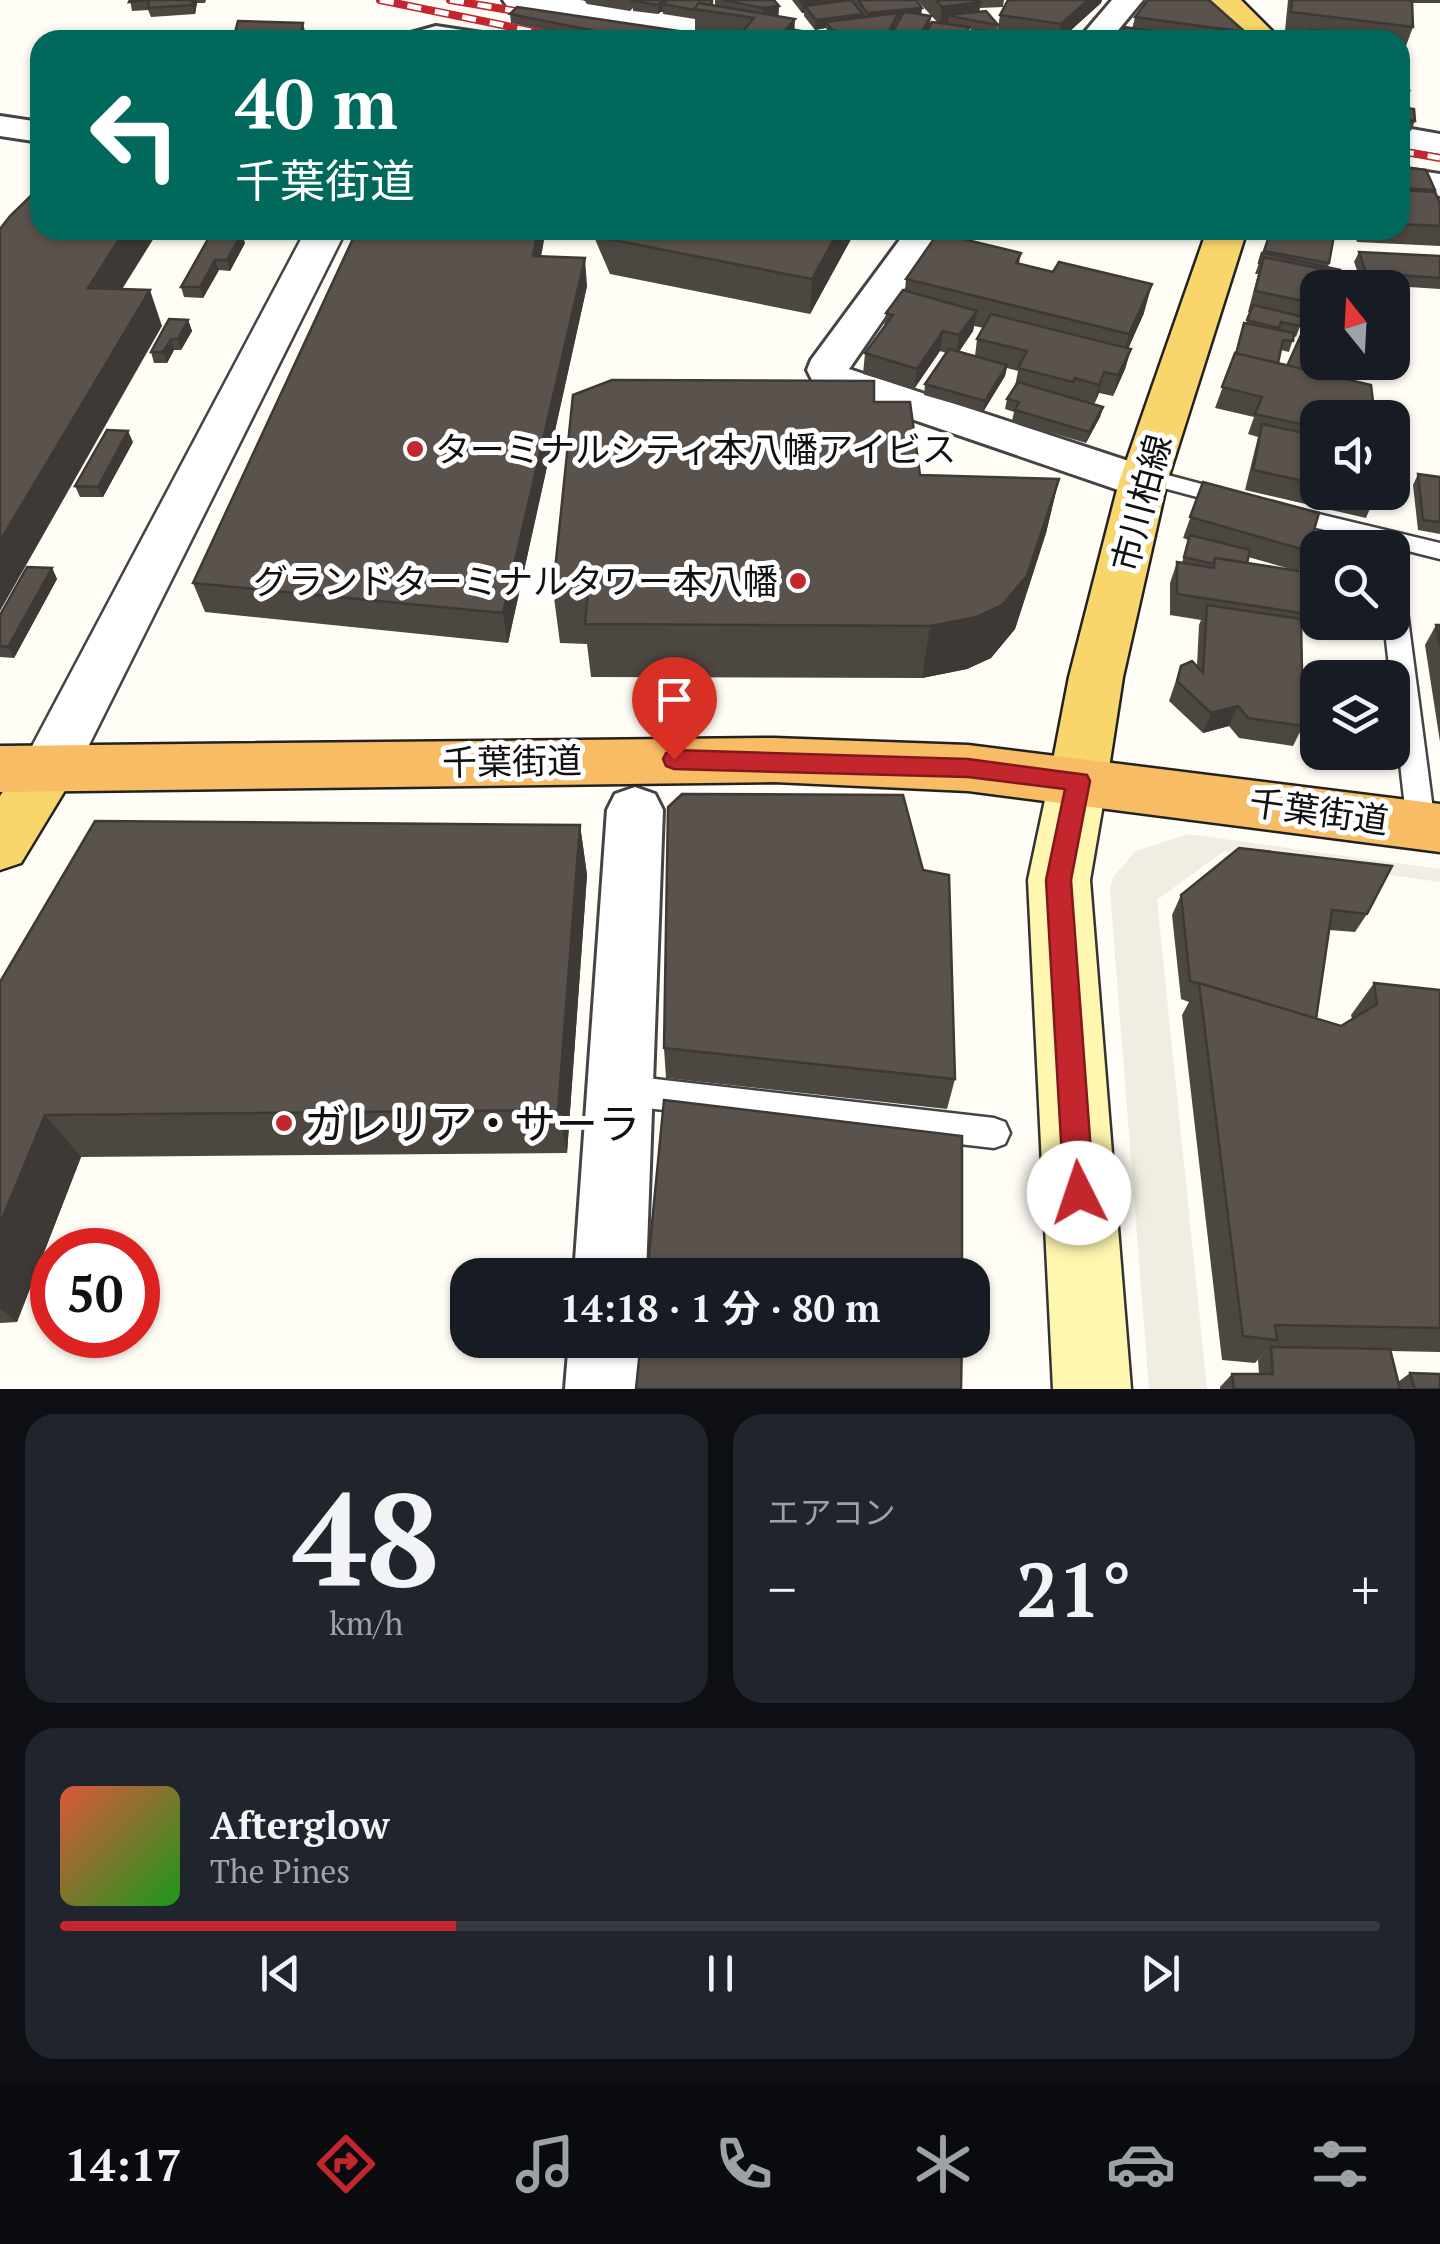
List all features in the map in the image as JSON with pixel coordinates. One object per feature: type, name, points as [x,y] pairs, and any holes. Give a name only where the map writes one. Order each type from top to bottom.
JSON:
[{"type":"highway","name":"千葉街道","points":[[25,769],[774,760],[968,768],[1431,826]]},
{"type":"main road","points":[[1223,0],[1254,30]]},
{"type":"main road","name":"市川柏線","points":[[1078,781],[1096,677],[1144,479],[1224,240]]},
{"type":"main road","points":[[0,845],[25,769]]},
{"type":"main road","points":[[1078,781],[1059,880],[1092,1389]]},
{"type":"street","points":[[518,0],[789,27]]},
{"type":"street","points":[[1102,30],[1128,0]]},
{"type":"street","points":[[0,126],[30,130]]},
{"type":"street","points":[[1410,139],[1440,144]]},
{"type":"street","points":[[1410,180],[1440,185]]},
{"type":"street","points":[[25,769],[320,240]]},
{"type":"street","points":[[919,240],[832,360],[830,377],[1144,479]]},
{"type":"street","points":[[611,1258],[635,810]]},
{"type":"street","points":[[603,1389],[605,1358]]},
{"type":"lane","points":[[1144,479],[1342,530]]},
{"type":"lane","points":[[1410,546],[1440,551]]},
{"type":"lane","points":[[1401,640],[1431,826]]},
{"type":"lane","points":[[620,1090],[994,1133]]},
{"type":"shaded area","points":[[1188,834],[1440,869],[1440,882],[1224,851],[1157,900],[1207,1389],[1149,1389],[1110,891],[1113,877],[1136,851]]},
{"type":"building","points":[[149,0],[193,0],[192,5],[148,8]]},
{"type":"building","points":[[633,0],[663,0],[658,5]]},
{"type":"building","points":[[667,0],[712,3],[699,3],[694,10],[663,4]]},
{"type":"building","points":[[723,0],[774,0],[779,6],[762,8]]},
{"type":"building","points":[[851,0],[863,14],[816,20],[805,6]]},
{"type":"building","points":[[858,0],[916,0],[922,8],[867,13]]},
{"type":"building","points":[[936,0],[978,0],[980,2],[942,7]]},
{"type":"building","points":[[1008,0],[1088,0],[1061,24],[1000,15]]},
{"type":"building","points":[[1148,0],[1209,0],[1243,30],[1230,30],[1135,17]]},
{"type":"building","points":[[1292,0],[1409,0],[1413,27],[1291,12]]},
{"type":"building","points":[[699,3],[795,19],[786,29],[792,30],[744,30],[754,18],[694,9]]},
{"type":"building","points":[[517,7],[672,30],[590,30],[510,14]]},
{"type":"building","points":[[986,11],[998,25],[949,16],[949,15]]},
{"type":"building","points":[[904,12],[931,16],[923,30],[894,30]]},
{"type":"building","points":[[898,13],[890,30],[832,30],[826,22]]},
{"type":"building","points":[[238,21],[303,23],[301,30],[236,30]]},
{"type":"building","points":[[932,22],[969,27],[968,30],[928,30]]},
{"type":"building","points":[[1410,168],[1426,170],[1435,190],[1410,189]]},
{"type":"building","points":[[1410,191],[1435,192],[1440,203],[1440,226],[1410,224]]},
{"type":"building","points":[[30,197],[30,240],[119,240],[88,288],[150,290],[0,541],[0,229]]},
{"type":"building","points":[[207,240],[238,240],[227,260],[215,260],[200,287],[181,287]]},
{"type":"building","name":"ターミナルシティ本八幡アイビス","points":[[352,240],[536,240],[533,256],[585,258],[503,613],[193,583]]},
{"type":"building","points":[[613,240],[833,240],[812,279]]},
{"type":"building","points":[[933,240],[967,240],[1021,253],[1016,263],[1053,272],[1059,262],[1152,284],[1129,334],[906,279]]},
{"type":"building","points":[[1268,240],[1333,240],[1329,263],[1264,251]]},
{"type":"building","points":[[1359,252],[1440,256],[1440,278],[1410,276],[1410,270],[1365,270]]},
{"type":"building","points":[[1262,253],[1340,270],[1264,257],[1259,263]]},
{"type":"building","points":[[1264,257],[1326,270],[1300,270],[1300,300],[1255,291]]},
{"type":"building","points":[[903,290],[977,311],[959,335],[943,331],[917,369],[865,353],[893,315],[886,313]]},
{"type":"building","points":[[1253,305],[1300,316],[1300,326],[1281,322],[1279,328],[1247,320]]},
{"type":"building","points":[[991,314],[1131,349],[1118,375],[1104,372],[1099,385],[1075,378],[1073,382],[1018,368],[1027,351],[977,339]]},
{"type":"building","points":[[169,319],[188,320],[178,339],[171,339],[163,352],[151,352]]},
{"type":"building","points":[[1244,323],[1294,333],[1293,341],[1283,340],[1278,363],[1236,354]]},
{"type":"building","points":[[1300,337],[1300,369],[1287,366]]},
{"type":"building","points":[[949,349],[1007,365],[985,401],[925,384]]},
{"type":"building","points":[[1235,353],[1300,368],[1300,380],[1350,380],[1371,385],[1373,400],[1300,400],[1300,424],[1255,414],[1262,397],[1222,387]]},
{"type":"building","name":"グランドターミナルタワー本八幡","points":[[612,380],[874,381],[874,402],[910,402],[920,475],[1059,479],[1027,576],[1002,605],[977,617],[930,626],[585,624],[588,591],[553,590],[573,395]]},
{"type":"building","points":[[1018,382],[1103,407],[1089,432],[1015,410],[1019,402],[1007,399]]},
{"type":"building","points":[[1262,424],[1300,432],[1300,480],[1253,470]]},
{"type":"building","points":[[107,430],[128,431],[98,487],[75,486]]},
{"type":"building","points":[[1418,474],[1440,477],[1440,522],[1423,520]]},
{"type":"building","points":[[1203,482],[1319,513],[1314,530],[1300,530],[1300,549],[1190,517]]},
{"type":"building","points":[[1190,535],[1250,550],[1247,563],[1215,558],[1213,564],[1184,557]]},
{"type":"building","points":[[1215,558],[1300,571],[1300,613],[1177,594],[1177,562],[1214,568]]},
{"type":"building","points":[[27,567],[52,568],[8,647],[0,646],[0,615]]},
{"type":"building","points":[[1207,605],[1300,619],[1300,726],[1248,718],[1238,706],[1211,713],[1177,681],[1181,666],[1192,661],[1203,673]]},
{"type":"building","points":[[682,794],[903,795],[923,870],[949,875],[955,1079],[664,1048],[668,807]]},
{"type":"building","name":"ガレリア・サーラ","points":[[95,821],[580,825],[558,1110],[45,1115],[0,1224],[0,982]]},
{"type":"building","points":[[1239,848],[1392,866],[1367,914],[1332,910],[1316,1019],[1190,981],[1181,895]]},
{"type":"building","points":[[1199,983],[1341,1026],[1377,1004],[1374,983],[1440,990],[1440,1328],[1275,1325],[1277,1340],[1243,1336]]},
{"type":"building","points":[[664,1100],[962,1136],[962,1258],[649,1258]]},
{"type":"building","points":[[1271,1347],[1390,1349],[1400,1389],[1234,1389],[1232,1374],[1273,1374]]},
{"type":"building","points":[[639,1358],[962,1358],[961,1389],[636,1389]]},
{"type":"building","points":[[1410,1373],[1440,1374],[1440,1389],[1415,1389]]},
{"type":"railway","points":[[380,0],[526,30]]},
{"type":"railway","points":[[450,0],[539,15]]},
{"type":"railway","points":[[1410,153],[1440,158]]},
{"type":"place","name":"ターミナルシティ本八幡アイビス","points":[[415,449]]},
{"type":"place","name":"グランドターミナルタワー本八幡","points":[[798,581]]},
{"type":"place","name":"ガレリア・サーラ","points":[[284,1123]]},
{"type":"route","points":[[674,759],[968,768],[1078,781],[1059,880],[1079,1193]]}]
